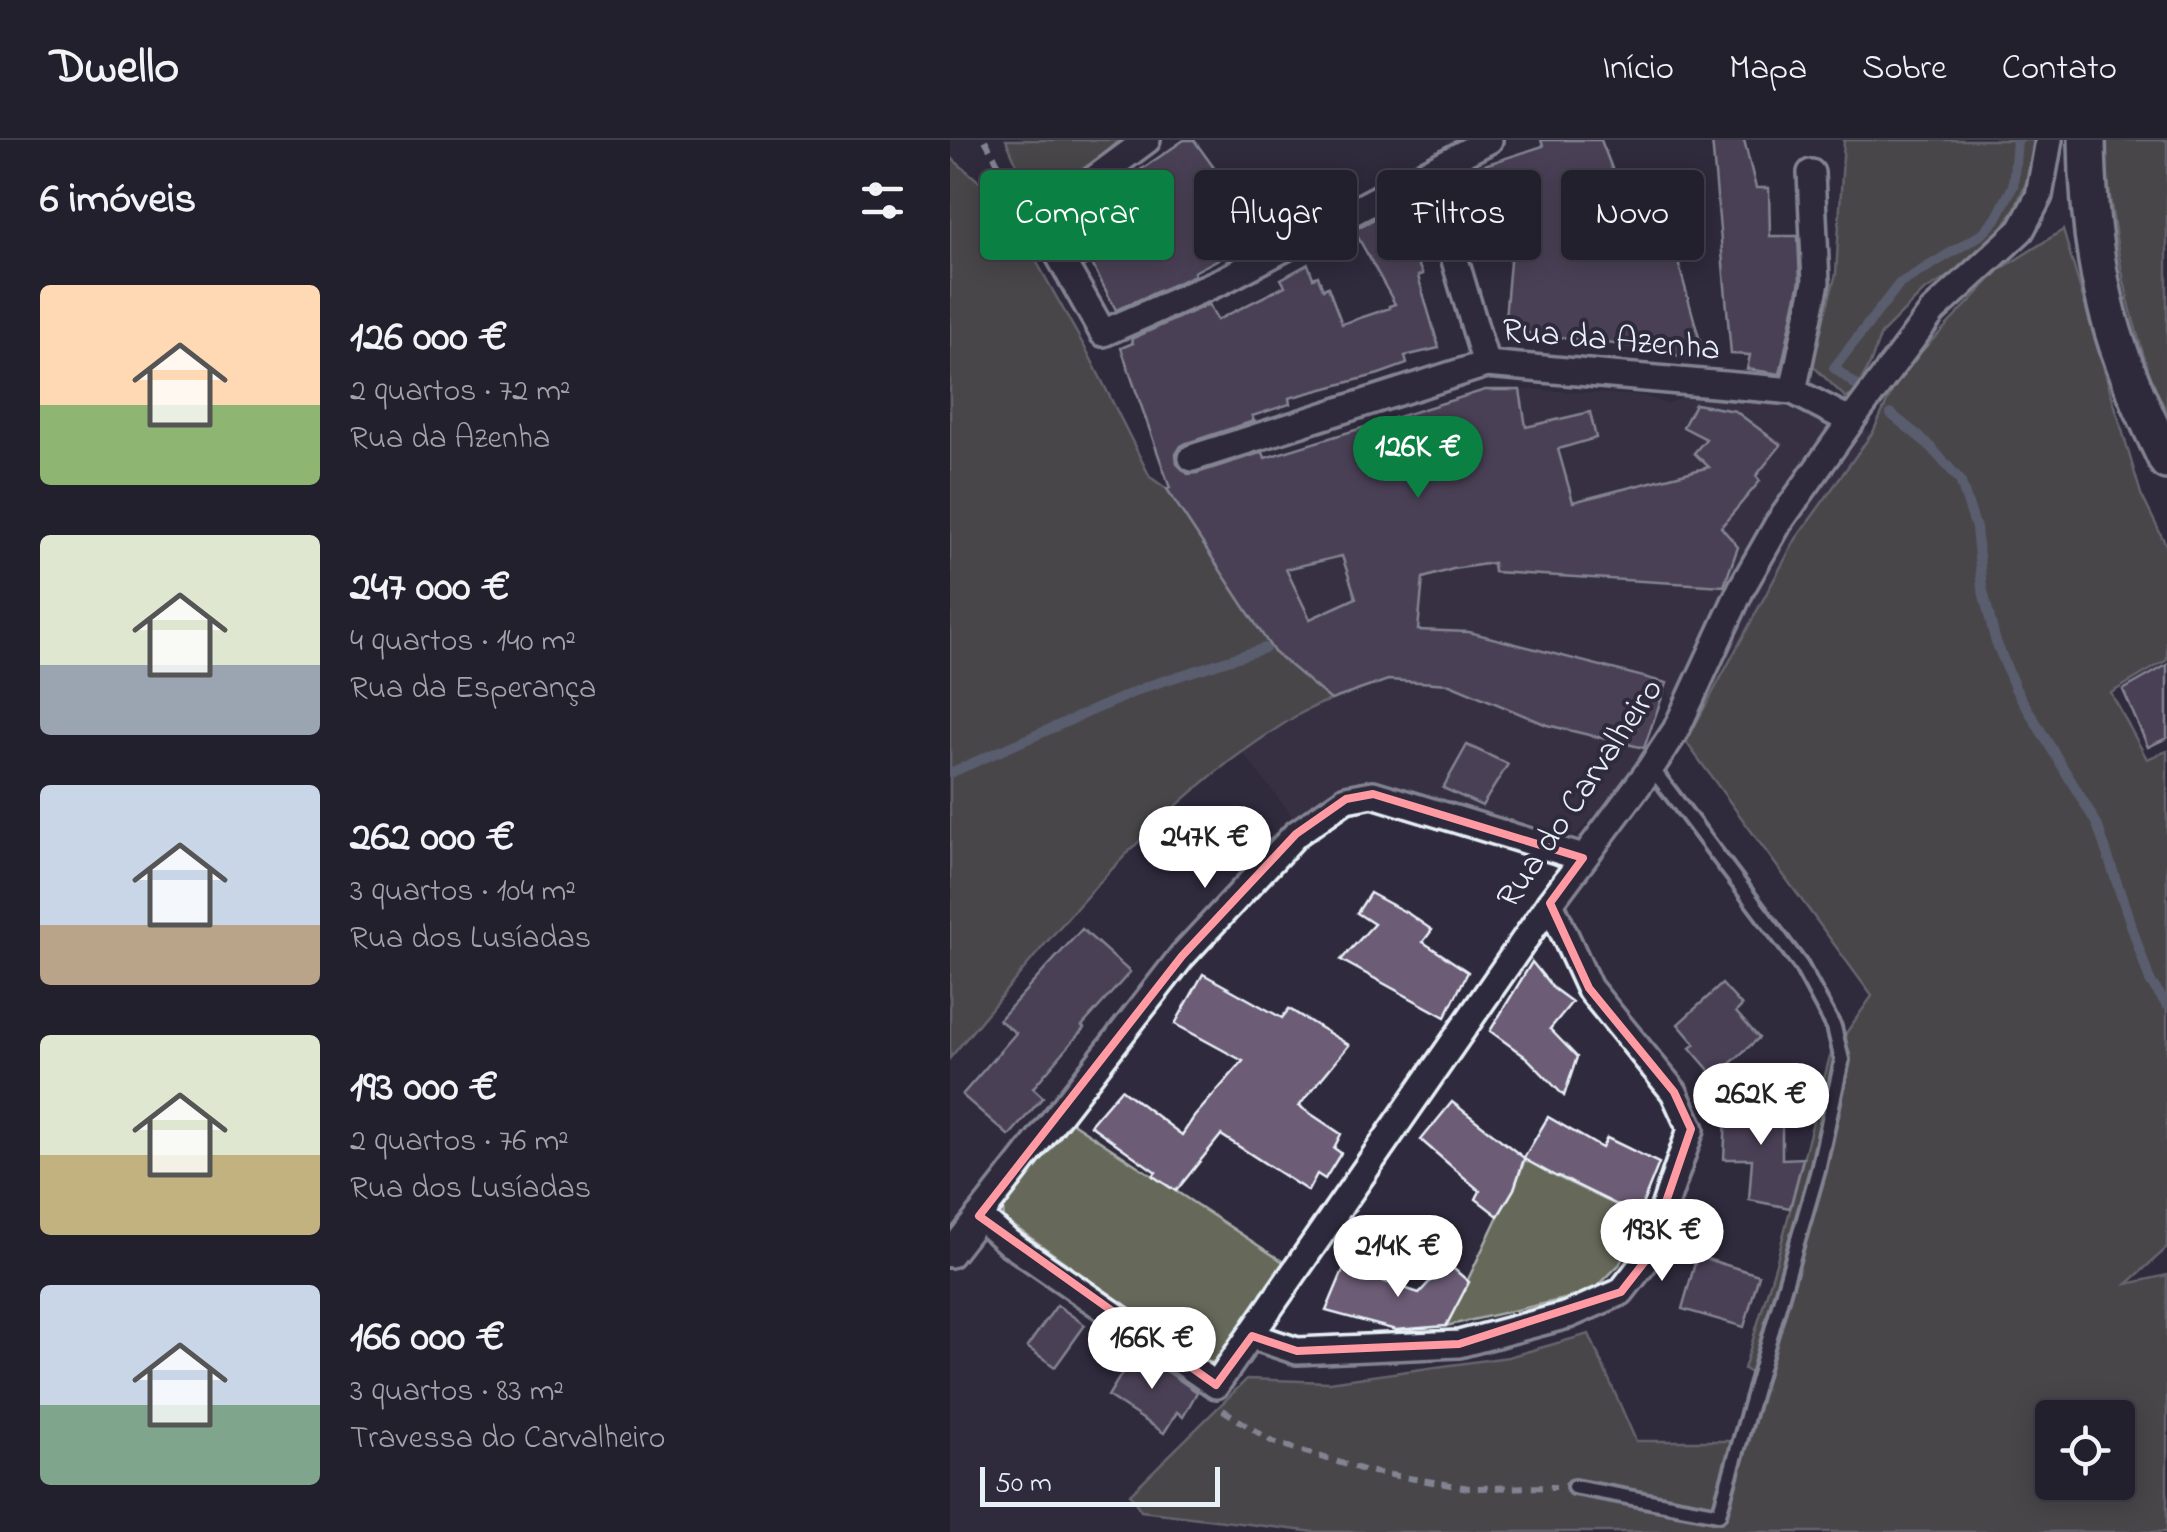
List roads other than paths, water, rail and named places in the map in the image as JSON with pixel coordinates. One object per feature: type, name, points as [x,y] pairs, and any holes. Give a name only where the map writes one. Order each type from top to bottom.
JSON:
[{"type":"main road","points":[[2087,140],[2088,197],[2102,287],[2127,373],[2167,462]]},
{"type":"street","points":[[1147,140],[1039,220],[1103,332],[1224,280],[1377,200]]},
{"type":"street","points":[[1434,170],[1489,140]]},
{"type":"street","name":"Rua do Carvalheiro","points":[[980,1216],[1008,1242],[1216,1386],[1550,903],[1676,730],[1741,589],[1778,524],[1933,312],[2020,230],[2039,196],[2049,140]]},
{"type":"street","points":[[1793,391],[1816,282],[1811,173]]},
{"type":"street","points":[[1455,260],[1486,364]]},
{"type":"street","name":"Rua da Azenha","points":[[1192,458],[1486,364],[1793,391],[1851,421]]},
{"type":"street","points":[[950,1254],[1182,956],[1296,834],[1346,798],[1374,794],[1584,858]]},
{"type":"street","points":[[1252,1336],[1297,1352],[1459,1344],[1568,1315],[1621,1292],[1646,1260],[1691,1129],[1674,1092],[1590,988],[1550,903]]},
{"type":"lane","points":[[1574,1487],[1719,1514],[1818,1170],[1842,1060],[1834,1027],[1801,966],[1650,766]]},
{"type":"waterway","points":[[1860,388],[1834,368],[1899,284],[1982,234],[1996,219],[2013,186],[2017,140]]},
{"type":"waterway","points":[[1891,414],[1927,443],[1960,480],[1976,528],[1982,587],[1995,639],[2015,688],[2097,824],[2150,981],[2167,1005]]},
{"type":"waterway","points":[[950,773],[1148,686],[1265,648]]}]
